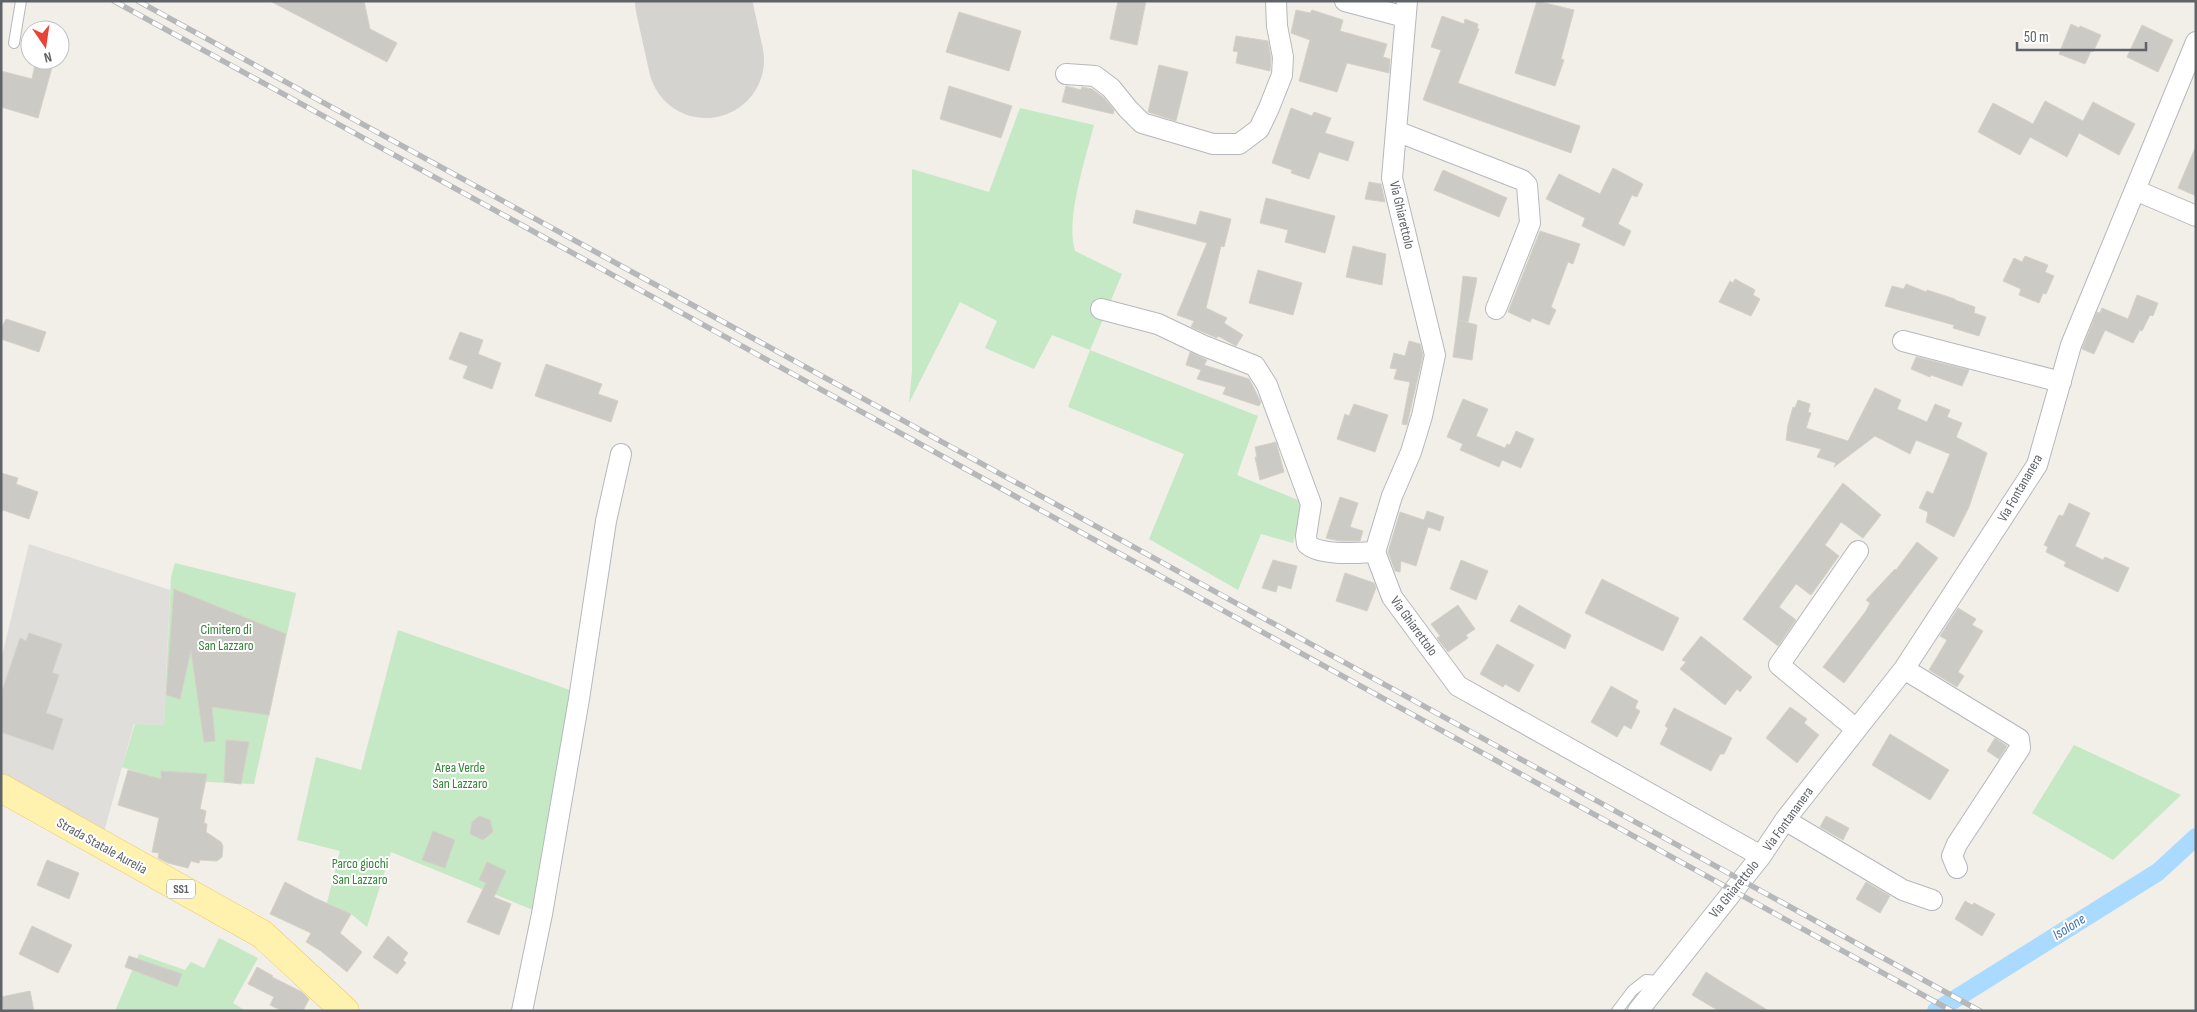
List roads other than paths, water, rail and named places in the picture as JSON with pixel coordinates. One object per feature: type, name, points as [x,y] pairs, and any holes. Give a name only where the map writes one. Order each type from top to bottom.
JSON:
[{"type":"main road","name":"Strada Statale Aurelia","points":[[1,788],[262,934],[345,1011]]},
{"type":"street","points":[[1066,74],[1095,76],[1111,88],[1142,123],[1213,144],[1239,144],[1259,129],[1282,74],[1283,57],[1276,26],[1276,1]]},
{"type":"street","points":[[1345,1],[1406,9]]},
{"type":"street","name":"Via Ghiarettolo","points":[[1406,9],[1392,178],[1435,355],[1411,452],[1392,496],[1375,552],[1392,597],[1458,686],[1761,856],[1638,1011]]},
{"type":"street","name":"Via Fontananera","points":[[1761,856],[1784,820],[1904,669],[2037,465],[2071,345],[2196,42]]},
{"type":"street","points":[[1396,131],[1522,180],[1527,185],[1530,223],[1496,309]]},
{"type":"street","points":[[2135,190],[2196,216]]},
{"type":"street","points":[[1101,309],[1158,324],[1202,345],[1254,366],[1267,386],[1312,504],[1306,536],[1307,544],[1312,548],[1344,553],[1375,552]]},
{"type":"street","points":[[1903,341],[2061,382]]},
{"type":"street","points":[[522,1011],[550,871],[579,699],[606,520],[621,454]]},
{"type":"street","points":[[1856,729],[1779,665],[1858,551]]},
{"type":"street","points":[[1904,669],[2019,739],[2020,748],[1957,844],[1952,856],[1957,868]]},
{"type":"street","points":[[1784,820],[1903,890],[1932,900]]},
{"type":"lane","points":[[14,42],[20,1]]},
{"type":"lane","points":[[1617,1011],[1632,991],[1646,980],[1660,981]]},
{"type":"waterway","name":"Isolone","points":[[1936,1011],[2158,872],[2196,837]]},
{"type":"railway","points":[[114,1],[1952,1011]]},
{"type":"railway","points":[[138,1],[1980,1011]]},
{"type":"park label","name":"Cimitero di San Lazzaro","points":[[226,638]]},
{"type":"park label","name":"Area Verde San Lazzaro","points":[[460,776]]},
{"type":"park label","name":"Parco giochi San Lazzaro","points":[[360,872]]}]
